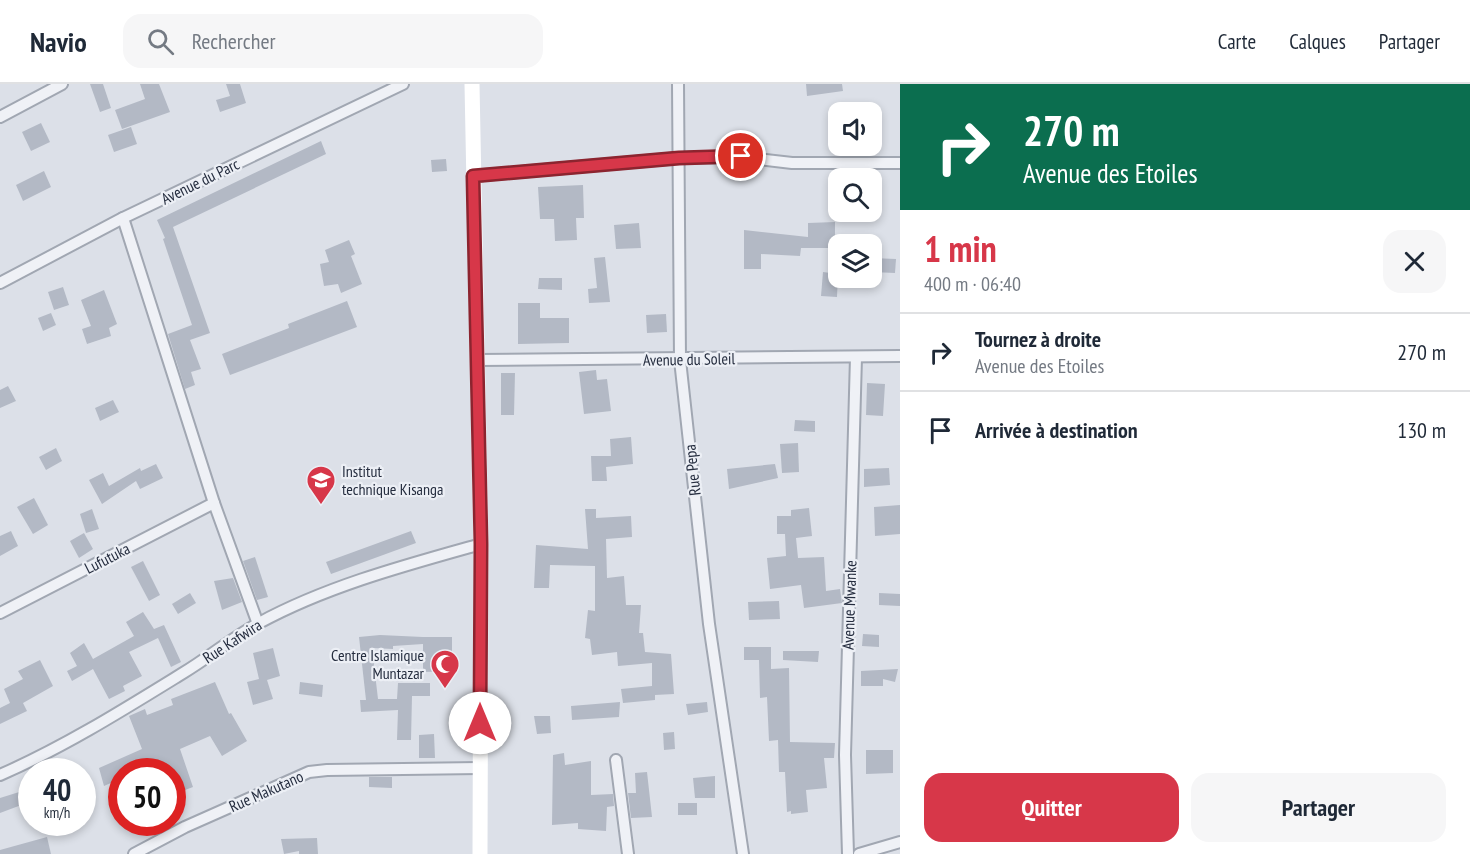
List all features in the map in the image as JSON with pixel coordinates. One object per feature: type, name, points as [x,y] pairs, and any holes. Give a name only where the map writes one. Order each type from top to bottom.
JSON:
[{"type":"main road","points":[[472,84],[481,544],[480,854]]},
{"type":"street","points":[[0,117],[62,84]]},
{"type":"street","name":"Avenue du Parc","points":[[0,283],[123,218],[403,84]]},
{"type":"street","name":"Rue Pepa","points":[[678,84],[680,360],[708,624],[743,854]]},
{"type":"street","points":[[473,176],[679,158],[741,156],[792,163],[900,163]]},
{"type":"street","points":[[123,218],[214,503],[258,624]]},
{"type":"street","name":"Avenue du Soleil","points":[[478,360],[680,360],[900,356]]},
{"type":"street","name":"Avenue Mwanke","points":[[848,854],[845,755],[856,357]]},
{"type":"street","name":"Lufutuka","points":[[0,614],[214,503]]},
{"type":"street","name":"Rue Kafwira","points":[[0,775],[47,754],[77,737],[183,674],[258,624],[350,585],[481,544]]},
{"type":"street","points":[[616,760],[628,854]]},
{"type":"street","name":"Rue Makutano","points":[[134,854],[185,827],[309,772],[480,768]]},
{"type":"street","points":[[859,854],[894,847]]},
{"type":"building","points":[[90,84],[103,84],[111,108],[100,112]]},
{"type":"building","points":[[140,84],[159,84],[170,112],[122,129],[115,110],[145,99]]},
{"type":"building","points":[[226,84],[240,84],[246,103],[220,112],[216,100],[230,96]]},
{"type":"building","points":[[806,84],[842,84],[843,91],[807,96]]},
{"type":"building","points":[[41,123],[50,142],[31,151],[22,132]]},
{"type":"building","points":[[131,127],[137,144],[114,152],[108,135]]},
{"type":"building","points":[[321,141],[326,154],[173,227],[210,333],[190,340],[201,369],[191,372],[195,385],[185,389],[168,334],[192,325],[163,239],[165,238],[157,220]]},
{"type":"building","points":[[446,159],[447,171],[432,172],[431,160]]},
{"type":"building","points":[[44,171],[51,187],[23,201],[16,185]]},
{"type":"building","points":[[583,185],[584,218],[576,218],[577,240],[555,241],[554,219],[540,219],[538,187]]},
{"type":"building","points":[[835,222],[835,234],[828,234],[828,248],[801,248],[800,256],[761,254],[761,269],[744,269],[744,230],[808,237],[808,223]]},
{"type":"building","points":[[639,223],[641,248],[616,249],[614,225]]},
{"type":"building","points":[[349,240],[355,254],[351,256],[362,284],[341,293],[338,284],[324,286],[320,264],[329,262],[325,250]]},
{"type":"building","points":[[605,257],[610,302],[589,303],[588,289],[597,288],[594,258]]},
{"type":"building","points":[[882,258],[896,259],[895,273],[882,272]]},
{"type":"building","points":[[823,272],[828,273],[828,288],[837,288],[837,297],[821,296]]},
{"type":"building","points":[[539,278],[562,278],[562,290],[538,289]]},
{"type":"building","points":[[63,287],[69,305],[54,310],[48,292]]},
{"type":"building","points":[[104,290],[117,324],[109,328],[111,336],[87,344],[82,329],[91,326],[81,300]]},
{"type":"building","points":[[347,301],[357,327],[230,375],[222,354],[289,328],[288,324]]},
{"type":"building","points":[[518,303],[540,303],[540,318],[569,318],[569,343],[518,344]]},
{"type":"building","points":[[51,313],[56,325],[43,331],[38,318]]},
{"type":"building","points":[[666,314],[667,332],[647,333],[646,315]]},
{"type":"building","points":[[596,370],[597,380],[607,379],[611,411],[584,414],[579,372]]},
{"type":"building","points":[[501,373],[515,373],[514,415],[501,415]]},
{"type":"building","points":[[867,383],[885,384],[883,416],[866,415]]},
{"type":"building","points":[[8,386],[16,401],[0,408],[0,390]]},
{"type":"building","points":[[113,400],[119,412],[100,421],[95,408]]},
{"type":"building","points":[[795,420],[815,421],[815,432],[794,431]]},
{"type":"building","points":[[631,437],[633,464],[606,467],[607,481],[592,481],[591,456],[611,456],[610,439]]},
{"type":"building","points":[[798,443],[799,472],[782,473],[780,444]]},
{"type":"building","points":[[56,448],[62,461],[46,470],[39,457]]},
{"type":"building","points":[[156,464],[163,478],[140,489],[136,481],[102,504],[89,480],[103,473],[109,486],[140,468],[141,471]]},
{"type":"building","points":[[775,464],[778,478],[729,489],[727,469]]},
{"type":"building","points":[[889,468],[890,485],[864,487],[864,469]]},
{"type":"building","points":[[34,498],[48,525],[33,534],[17,507]]},
{"type":"building","points":[[900,505],[900,534],[875,536],[874,507]]},
{"type":"building","points":[[809,508],[812,536],[796,538],[798,558],[824,557],[826,591],[840,589],[842,603],[804,608],[801,585],[770,589],[767,558],[786,556],[785,534],[777,534],[777,516],[791,516],[791,510]]},
{"type":"building","points":[[92,509],[99,529],[86,533],[80,514]]},
{"type":"building","points":[[585,509],[596,509],[596,518],[631,516],[632,537],[606,539],[607,578],[624,576],[626,605],[641,605],[639,633],[643,633],[645,652],[671,654],[674,694],[655,695],[655,700],[623,703],[621,689],[652,686],[652,663],[618,666],[617,652],[592,655],[590,639],[585,638],[588,610],[595,611],[595,566],[550,565],[549,588],[534,588],[536,545],[588,549]]},
{"type":"building","points":[[11,531],[18,546],[0,556],[0,536]]},
{"type":"building","points":[[411,531],[416,543],[331,574],[326,562]]},
{"type":"building","points":[[84,533],[93,549],[79,558],[70,541]]},
{"type":"building","points":[[255,557],[268,597],[257,600],[243,561]]},
{"type":"building","points":[[143,561],[160,595],[149,601],[131,567]]},
{"type":"building","points":[[233,578],[242,602],[222,610],[214,581]]},
{"type":"building","points":[[190,593],[196,603],[178,614],[172,604]]},
{"type":"building","points":[[879,593],[900,594],[900,606],[879,605]]},
{"type":"building","points":[[779,601],[780,619],[749,620],[748,602]]},
{"type":"building","points":[[143,612],[154,629],[164,625],[181,662],[171,667],[158,638],[129,652],[142,676],[123,686],[125,691],[109,699],[93,669],[72,681],[67,671],[77,666],[70,653],[84,643],[93,659],[134,636],[126,622]]},
{"type":"building","points":[[863,634],[879,635],[879,647],[862,646]]},
{"type":"building","points":[[380,635],[423,637],[423,644],[393,646],[393,649],[372,648],[378,699],[397,699],[398,683],[430,683],[430,696],[412,696],[411,740],[397,740],[398,710],[361,712],[360,700],[366,700],[359,637]]},
{"type":"building","points":[[423,637],[452,637],[452,671],[423,672]]},
{"type":"building","points":[[744,647],[771,647],[771,669],[789,668],[790,742],[835,743],[834,758],[824,758],[827,788],[806,790],[808,812],[791,814],[791,811],[787,812],[785,772],[779,772],[778,740],[769,741],[767,697],[760,698],[759,660],[744,660]]},
{"type":"building","points":[[273,648],[280,676],[267,680],[273,699],[253,705],[247,682],[259,679],[253,653]]},
{"type":"building","points":[[783,651],[819,651],[818,662],[783,660]]},
{"type":"building","points":[[40,660],[53,686],[23,703],[27,711],[0,724],[0,708],[10,703],[4,689],[23,679],[18,671]]},
{"type":"building","points":[[898,669],[895,682],[883,679],[883,686],[861,686],[861,671]]},
{"type":"building","points":[[215,682],[229,714],[231,713],[247,741],[222,756],[210,736],[180,749],[183,758],[122,758],[142,749],[129,716],[145,709],[147,715],[173,705],[171,699]]},
{"type":"building","points":[[300,682],[323,685],[322,697],[299,694]]},
{"type":"building","points":[[620,702],[619,717],[572,720],[571,706]]},
{"type":"building","points":[[707,702],[708,712],[688,715],[686,704]]},
{"type":"building","points":[[534,716],[550,716],[551,733],[537,734]]},
{"type":"building","points":[[674,732],[675,749],[664,750],[663,733]]},
{"type":"building","points":[[434,734],[435,758],[419,758],[419,735]]},
{"type":"building","points":[[866,750],[893,750],[893,773],[866,774]]},
{"type":"building","points":[[564,753],[565,765],[591,761],[591,795],[613,794],[614,806],[607,807],[606,831],[578,829],[578,823],[552,825],[553,755]]},
{"type":"building","points":[[108,764],[108,784],[104,786],[99,768]]},
{"type":"building","points":[[186,767],[193,787],[186,790]]},
{"type":"building","points":[[647,772],[652,817],[631,818],[628,793],[636,793],[635,773]]},
{"type":"building","points":[[715,776],[715,798],[695,798],[693,778]]},
{"type":"building","points":[[369,777],[392,777],[392,788],[369,787]]},
{"type":"building","points":[[18,792],[18,806],[0,813],[0,798]]},
{"type":"building","points":[[678,803],[697,803],[697,815],[678,815]]},
{"type":"building","points":[[47,837],[51,854],[0,854],[0,850]]},
{"type":"building","points":[[317,838],[318,854],[299,854],[299,851],[284,854],[281,839]]},
{"type":"place","name":"Institut technique Kisanga","points":[[321,506]]},
{"type":"place","name":"Centre Islamique Muntazar","points":[[445,690]]},
{"type":"route","points":[[480,723],[481,544],[473,176],[679,158],[741,156]]}]
